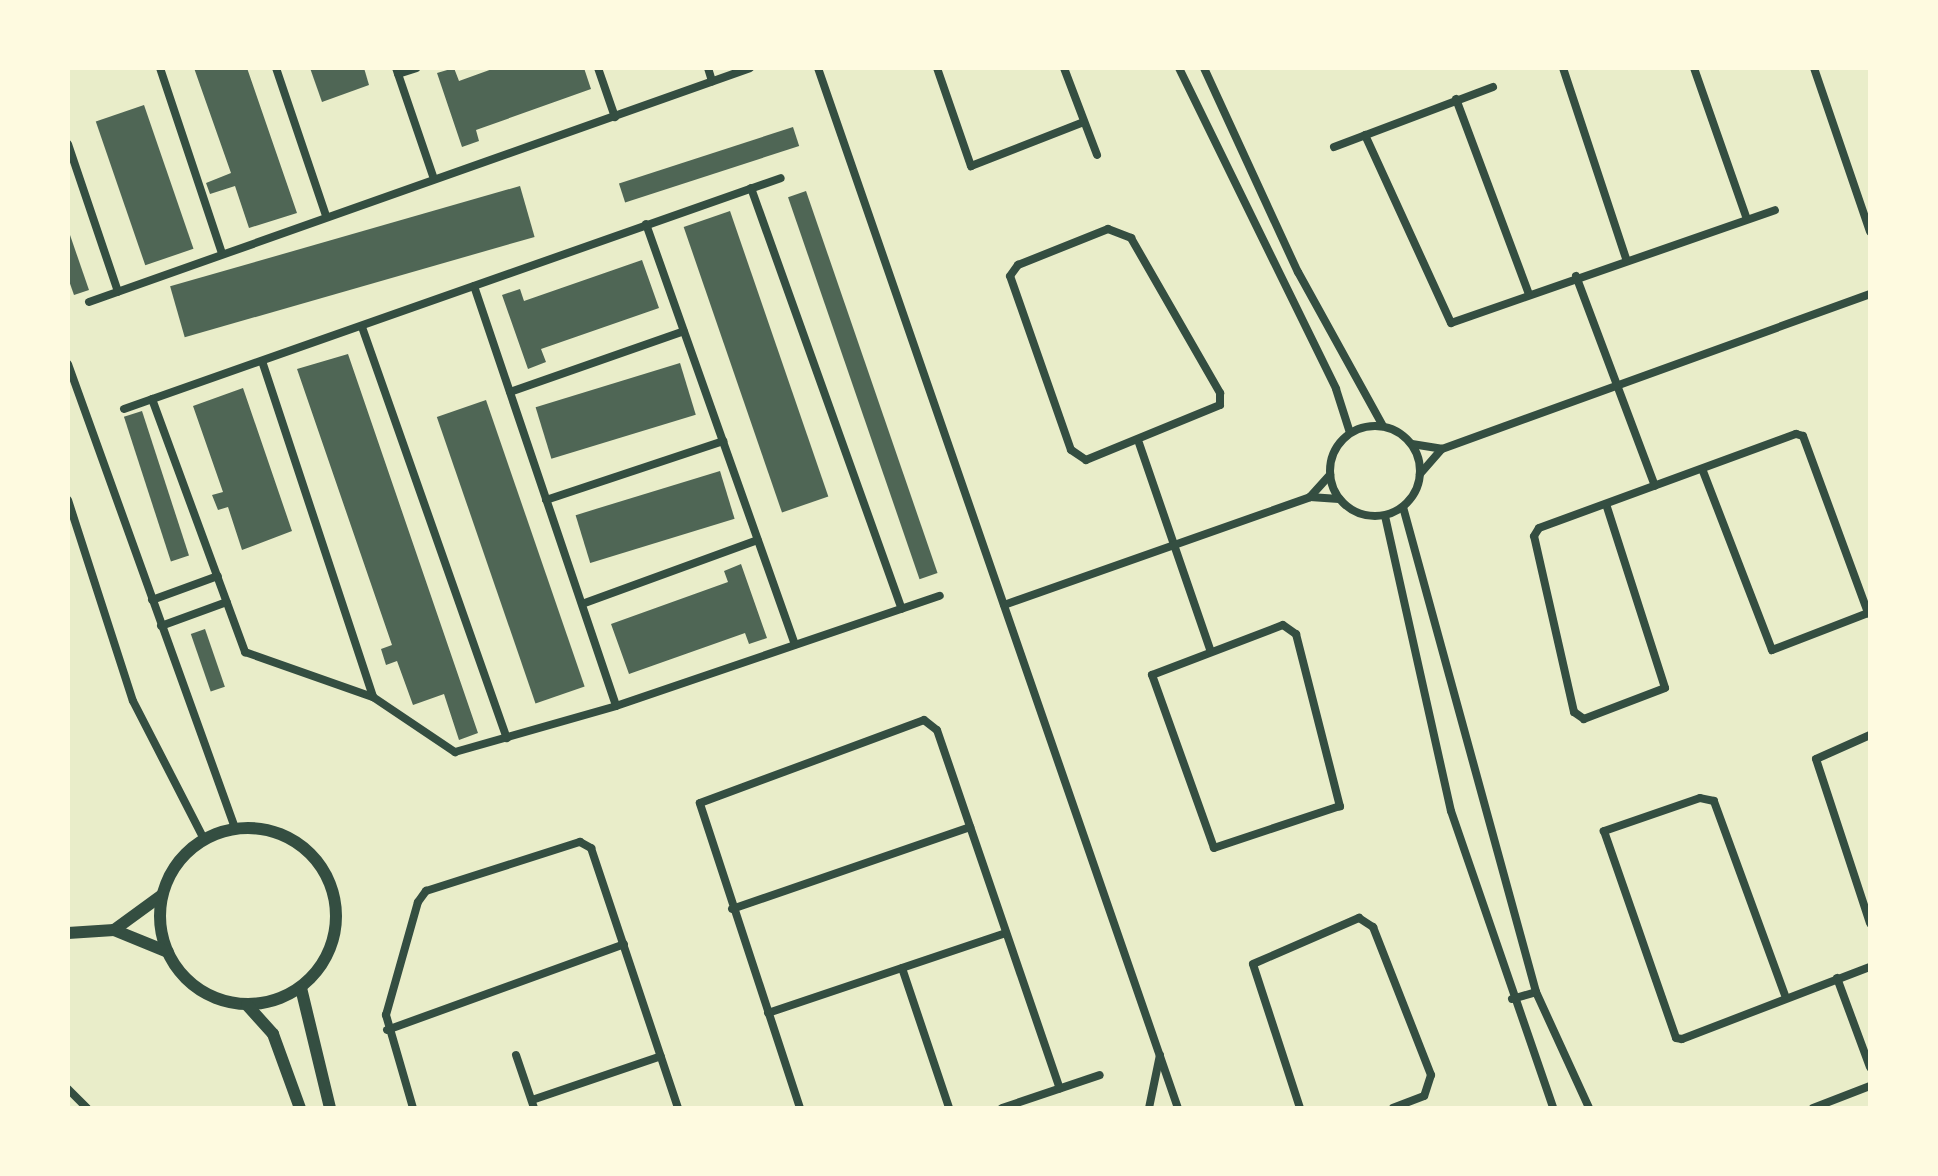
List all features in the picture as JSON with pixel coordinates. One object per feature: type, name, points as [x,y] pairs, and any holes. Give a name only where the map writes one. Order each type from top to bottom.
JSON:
[{"type":"street","points":[[160,68],[222,253]]},
{"type":"street","points":[[276,68],[326,216]]},
{"type":"street","points":[[416,68],[397,71],[434,179]]},
{"type":"street","points":[[598,68],[615,117]]},
{"type":"street","points":[[708,68],[712,81]]},
{"type":"street","points":[[89,302],[750,68]]},
{"type":"street","points":[[818,68],[1178,1108]]},
{"type":"street","points":[[937,68],[971,166],[1084,122]]},
{"type":"street","points":[[1064,68],[1097,155]]},
{"type":"street","points":[[1179,68],[1336,389],[1350,433]]},
{"type":"street","points":[[1204,68],[1298,272],[1383,426],[1412,444],[1442,449]]},
{"type":"street","points":[[1563,68],[1626,259]]},
{"type":"street","points":[[1694,68],[1747,219]]},
{"type":"street","points":[[1814,68],[1870,232]]},
{"type":"street","points":[[1334,147],[1493,87]]},
{"type":"street","points":[[1456,99],[1529,294]]},
{"type":"street","points":[[1365,135],[1451,323],[1576,276],[1775,210]]},
{"type":"street","points":[[68,144],[118,292]]},
{"type":"street","points":[[124,409],[781,178]]},
{"type":"street","points":[[751,188],[902,609]]},
{"type":"street","points":[[646,224],[795,644]]},
{"type":"street","points":[[1108,229],[1131,238],[1220,393],[1213,413],[1139,443],[1086,460],[1071,450],[1010,276],[1018,265],[1108,229]]},
{"type":"street","points":[[1576,276],[1622,384],[1655,486]]},
{"type":"street","points":[[474,286],[616,706]]},
{"type":"street","points":[[1383,426],[1350,433],[1334,451],[1330,475],[1339,499],[1359,514],[1385,516],[1403,507],[1420,474],[1442,449],[1870,294]]},
{"type":"street","points":[[362,327],[507,738]]},
{"type":"street","points":[[510,392],[684,331]]},
{"type":"street","points":[[262,361],[373,697]]},
{"type":"street","points":[[68,364],[235,828]]},
{"type":"street","points":[[152,399],[245,652],[373,697],[455,752],[616,706],[940,596]]},
{"type":"street","points":[[1606,504],[1665,680],[1662,692],[1578,717],[1536,531],[1606,504],[1702,469],[1803,436],[1868,613],[1779,653],[1767,644],[1702,469]]},
{"type":"street","points":[[546,500],[723,441]]},
{"type":"street","points":[[1139,443],[1210,649]]},
{"type":"street","points":[[1412,444],[1420,474]]},
{"type":"street","points":[[1310,497],[1330,475]]},
{"type":"street","points":[[1004,605],[1310,497],[1339,499]]},
{"type":"street","points":[[68,500],[133,701],[204,839]]},
{"type":"street","points":[[1403,507],[1536,992],[1589,1108]]},
{"type":"street","points":[[1385,516],[1451,811],[1512,999],[1553,1108]]},
{"type":"street","points":[[582,604],[758,540]]},
{"type":"street","points":[[152,600],[218,576]]},
{"type":"street","points":[[161,626],[227,602]]},
{"type":"street","points":[[1283,625],[1296,634],[1341,799],[1335,810],[1222,850],[1207,842],[1150,685],[1157,667],[1210,649],[1283,625]]},
{"type":"street","points":[[800,1108],[701,817],[706,795],[904,723],[924,720],[937,730],[1060,1089]]},
{"type":"street","points":[[1870,735],[1816,759],[1870,923]]},
{"type":"street","points":[[1786,998],[1714,801],[1700,798],[1604,831],[1676,1038],[1786,998],[1837,978],[1870,967]]},
{"type":"street","points":[[732,909],[970,827]]},
{"type":"street","points":[[168,952],[163,895],[177,863],[204,839],[235,828],[292,838],[331,882],[334,940],[301,988],[247,1005]]},
{"type":"street","points":[[413,1108],[387,1030],[412,917],[426,891],[580,842],[591,848],[678,1108]]},
{"type":"street","points":[[114,930],[163,895]]},
{"type":"street","points":[[1300,1108],[1253,964],[1359,918],[1373,927],[1431,1075],[1424,1096],[1393,1108]]},
{"type":"street","points":[[68,933],[114,930],[168,952],[192,984],[247,1005],[273,1034],[300,1108]]},
{"type":"street","points":[[768,1013],[1006,933]]},
{"type":"street","points":[[387,1030],[624,944]]},
{"type":"street","points":[[902,968],[949,1108]]},
{"type":"street","points":[[1837,978],[1870,1067]]},
{"type":"street","points":[[301,988],[330,1108]]},
{"type":"street","points":[[1512,999],[1536,992]]},
{"type":"street","points":[[1149,1108],[1161,1054]]},
{"type":"street","points":[[516,1055],[533,1104],[661,1056]]},
{"type":"street","points":[[1002,1108],[1100,1075]]},
{"type":"street","points":[[1813,1108],[1870,1086]]},
{"type":"street","points":[[68,1089],[87,1108]]},
{"type":"building","points":[[194,68],[247,68],[297,213],[249,228],[235,186],[210,194],[206,183],[231,173]]},
{"type":"building","points":[[310,68],[364,68],[369,85],[322,102]]},
{"type":"building","points":[[454,68],[459,81],[495,68],[584,68],[591,89],[476,130],[479,141],[462,147],[437,73]]},
{"type":"building","points":[[144,105],[193,249],[145,265],[96,122]]},
{"type":"building","points":[[793,127],[799,146],[625,203],[619,184]]},
{"type":"building","points":[[520,186],[535,237],[185,337],[170,286]]},
{"type":"building","points":[[806,191],[938,573],[920,579],[788,197]]},
{"type":"building","points":[[730,211],[828,497],[782,512],[684,227]]},
{"type":"building","points":[[70,235],[89,290],[74,295],[68,278]]},
{"type":"building","points":[[642,260],[659,308],[541,349],[546,362],[528,369],[502,295],[520,289],[524,301]]},
{"type":"building","points":[[348,354],[478,733],[459,740],[444,694],[413,705],[397,661],[386,665],[381,649],[392,645],[297,369]]},
{"type":"building","points":[[680,363],[696,415],[551,459],[536,407]]},
{"type":"building","points":[[243,388],[292,531],[242,550],[228,507],[218,510],[212,495],[223,492],[193,406]]},
{"type":"building","points":[[486,400],[585,686],[535,703],[437,417]]},
{"type":"building","points":[[142,411],[189,556],[171,561],[124,417]]},
{"type":"building","points":[[720,471],[735,519],[590,563],[576,515]]},
{"type":"building","points":[[741,564],[767,638],[749,644],[745,633],[629,674],[611,624],[728,582],[724,571]]},
{"type":"building","points":[[205,629],[225,687],[211,692],[191,634]]}]
